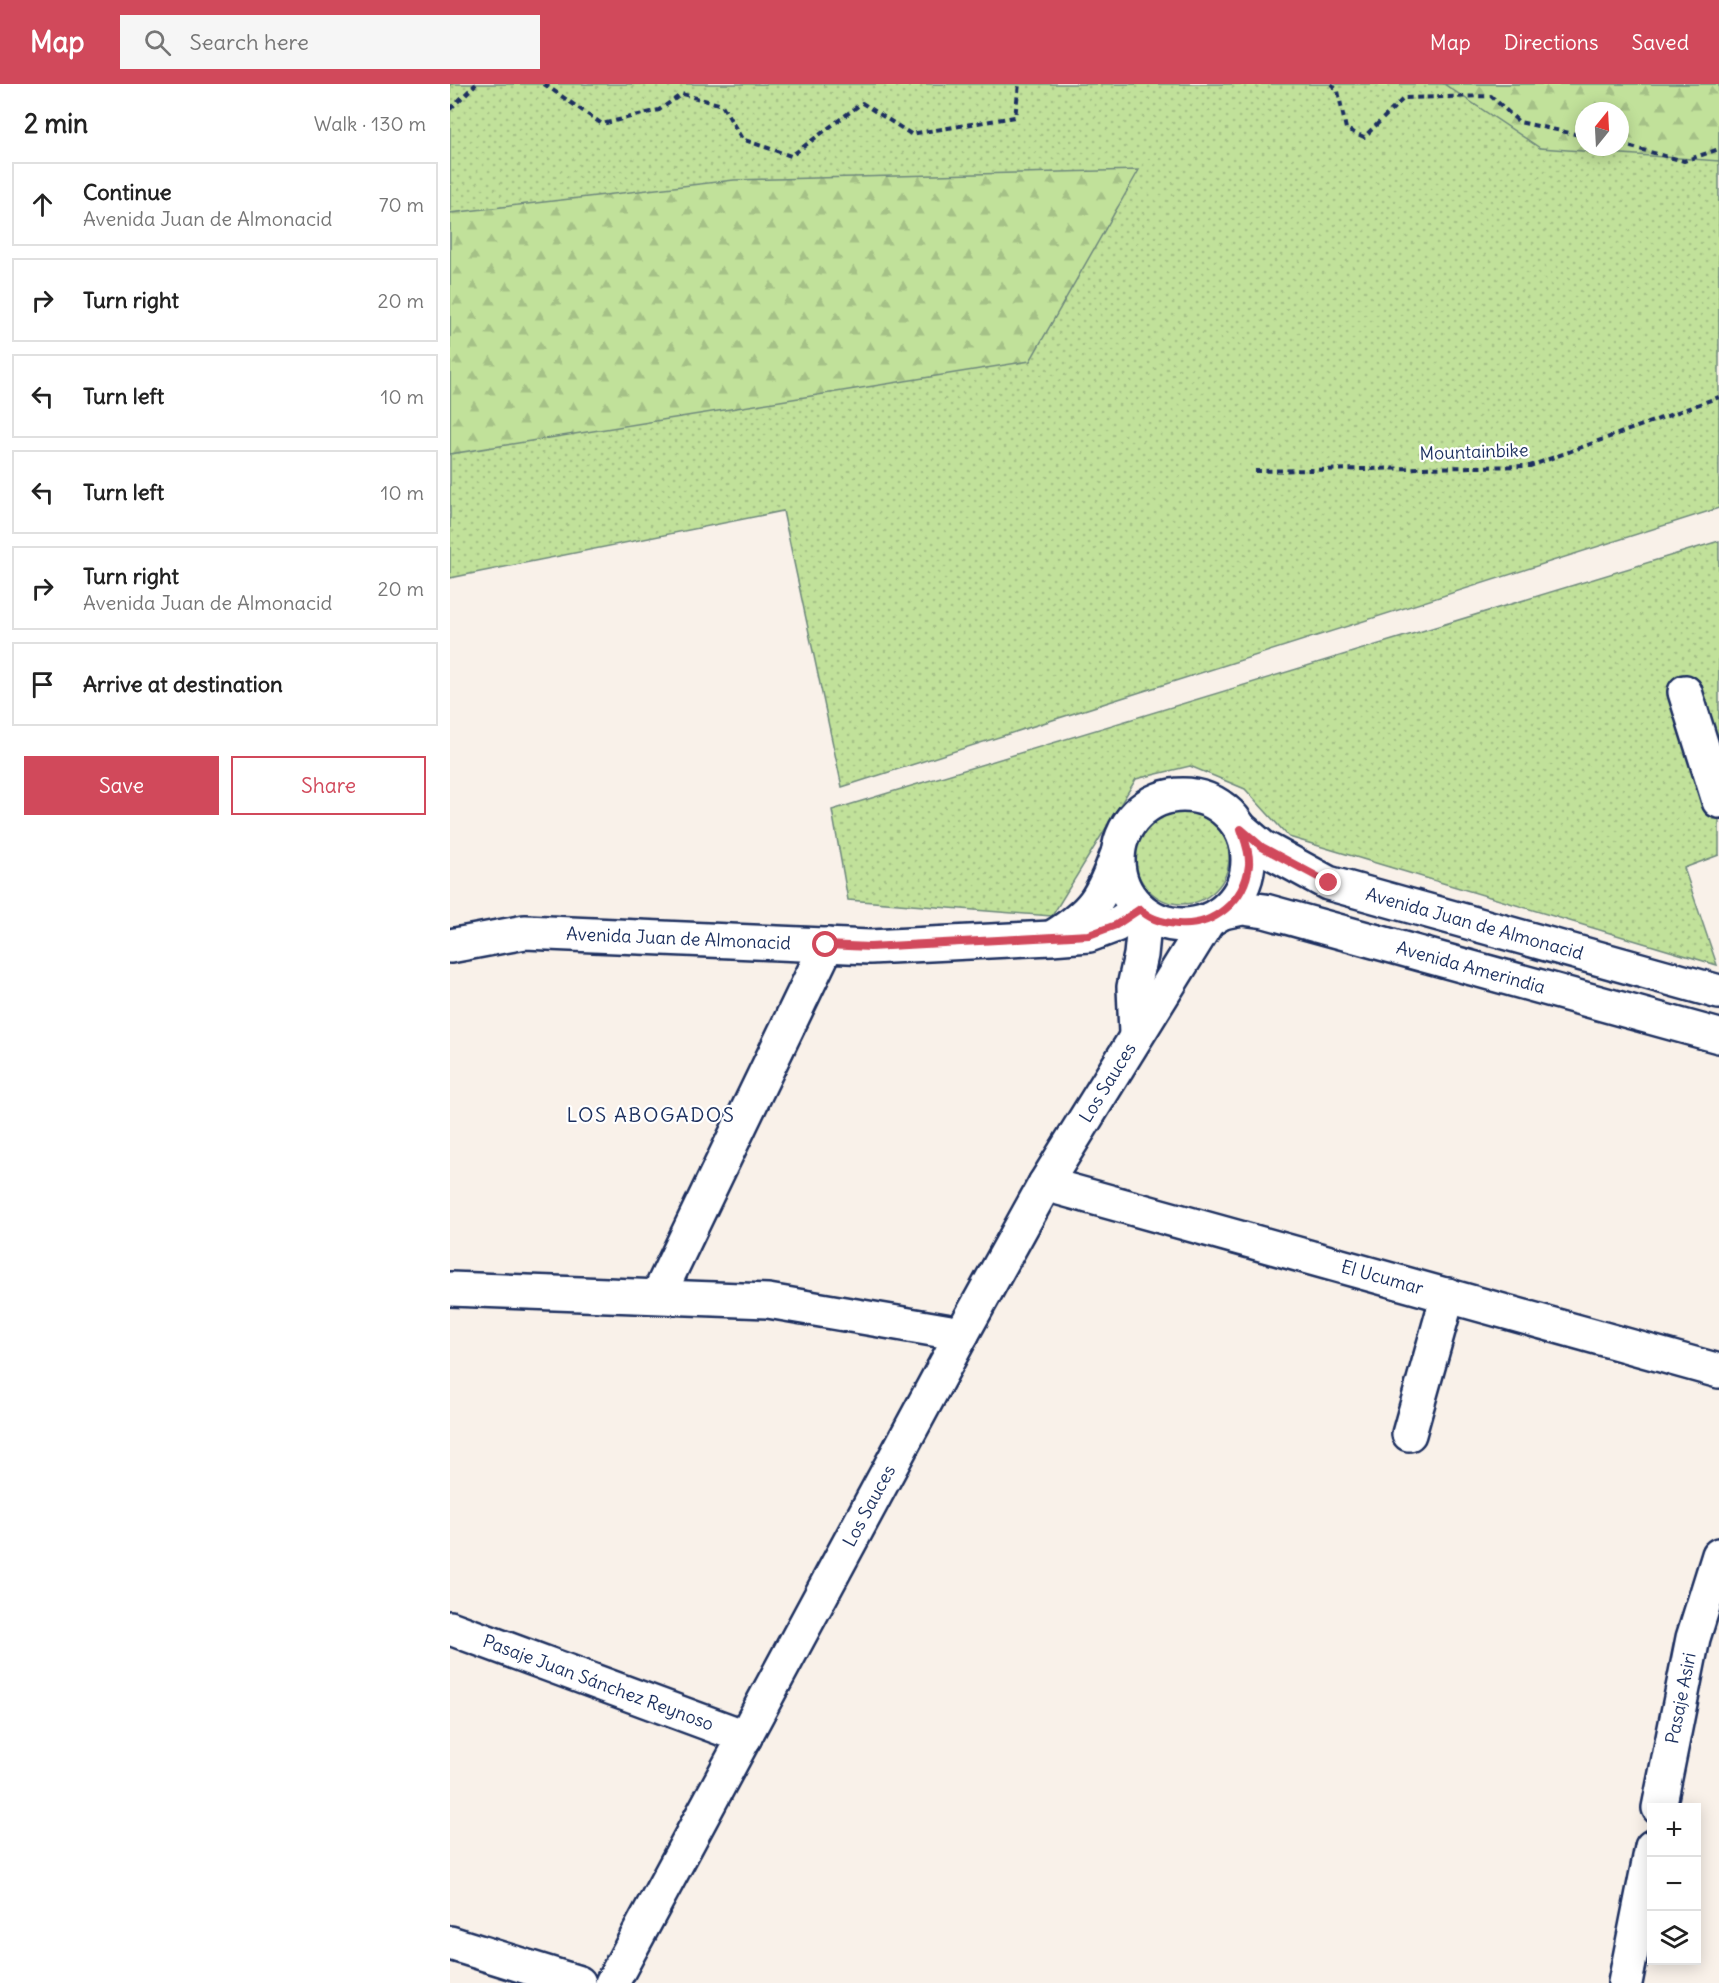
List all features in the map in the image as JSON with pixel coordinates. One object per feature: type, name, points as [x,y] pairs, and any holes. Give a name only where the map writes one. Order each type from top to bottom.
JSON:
[{"type":"street","points":[[1685,692],[1719,801]]},
{"type":"street","points":[[1190,795],[1210,800],[1228,813],[1241,829],[1247,847],[1249,865],[1245,883],[1236,899],[1216,916],[1188,925],[1168,924],[1143,912],[1127,894],[1120,876],[1118,853],[1133,818],[1149,804],[1169,796],[1190,795]]},
{"type":"street","name":"Avenida Juan de Almonacid","points":[[1241,829],[1262,847],[1329,883],[1719,992]]},
{"type":"street","name":"Avenida Juan de Almonacid","points":[[1051,938],[1078,922],[1093,905],[1104,889],[1118,853]]},
{"type":"street","name":"Avenida Amerindia","points":[[1216,916],[1242,908],[1265,911],[1719,1036]]},
{"type":"street","name":"Avenida Juan de Almonacid","points":[[450,946],[525,932],[870,947],[1089,935],[1143,912]]},
{"type":"street","name":"Los Sauces","points":[[1136,1034],[1134,987],[1141,956],[1143,912]]},
{"type":"street","name":"Los Sauces","points":[[612,1983],[1046,1184],[1136,1034],[1216,916]]},
{"type":"street","points":[[658,1296],[826,945]]},
{"type":"street","name":"El Ucumar","points":[[1046,1184],[1719,1371]]},
{"type":"street","points":[[450,1289],[768,1301],[962,1335]]},
{"type":"street","points":[[1409,1434],[1448,1295]]},
{"type":"street","name":"Pasaje Asiri","points":[[1660,1803],[1693,1638],[1719,1555]]},
{"type":"street","name":"Pasaje Juan Sánchez Reynoso","points":[[450,1628],[745,1737]]},
{"type":"street","points":[[1625,1983],[1650,1857]]},
{"type":"street","points":[[450,1943],[579,1983]]},
{"type":"path","points":[[450,109],[476,84]]},
{"type":"path","points":[[544,84],[602,124],[659,110],[682,94],[722,105],[742,139],[791,156],[862,103],[911,134],[1015,117],[1019,84]]},
{"type":"path","points":[[1331,84],[1338,91],[1346,129],[1364,137],[1404,98],[1491,96],[1519,122],[1575,134]]},
{"type":"path","points":[[1629,146],[1684,161],[1719,149]]},
{"type":"path","name":"Mountainbike","points":[[1255,471],[1530,466],[1719,398]]},
{"type":"green space","points":[[450,84],[1719,84],[1719,508],[842,787],[783,511],[450,578]]},
{"type":"green space","points":[[1444,84],[1719,84],[1719,161],[1629,154],[1629,102],[1575,102],[1575,151],[1540,148]]},
{"type":"green space","points":[[1139,170],[1030,361],[450,454],[450,213],[734,180]]},
{"type":"green space","points":[[1719,541],[1719,855],[1684,868],[1717,965],[1289,837],[1245,789],[1190,766],[1136,779],[1052,916],[848,900],[832,810]]},
{"type":"green space","points":[[1182,810],[1200,814],[1215,824],[1225,839],[1229,857],[1225,875],[1215,890],[1200,900],[1182,904],[1164,900],[1149,890],[1139,875],[1135,857],[1139,839],[1149,824],[1164,814]]},
{"type":"district","name":"LOS ABOGADOS","points":[[651,1115]]},
{"type":"route","points":[[826,945],[870,947],[1089,935],[1116,925],[1140,909],[1145,915],[1168,924],[1188,925],[1208,921],[1223,912],[1236,899],[1245,883],[1249,865],[1247,847],[1241,829],[1262,847],[1329,883]]}]
